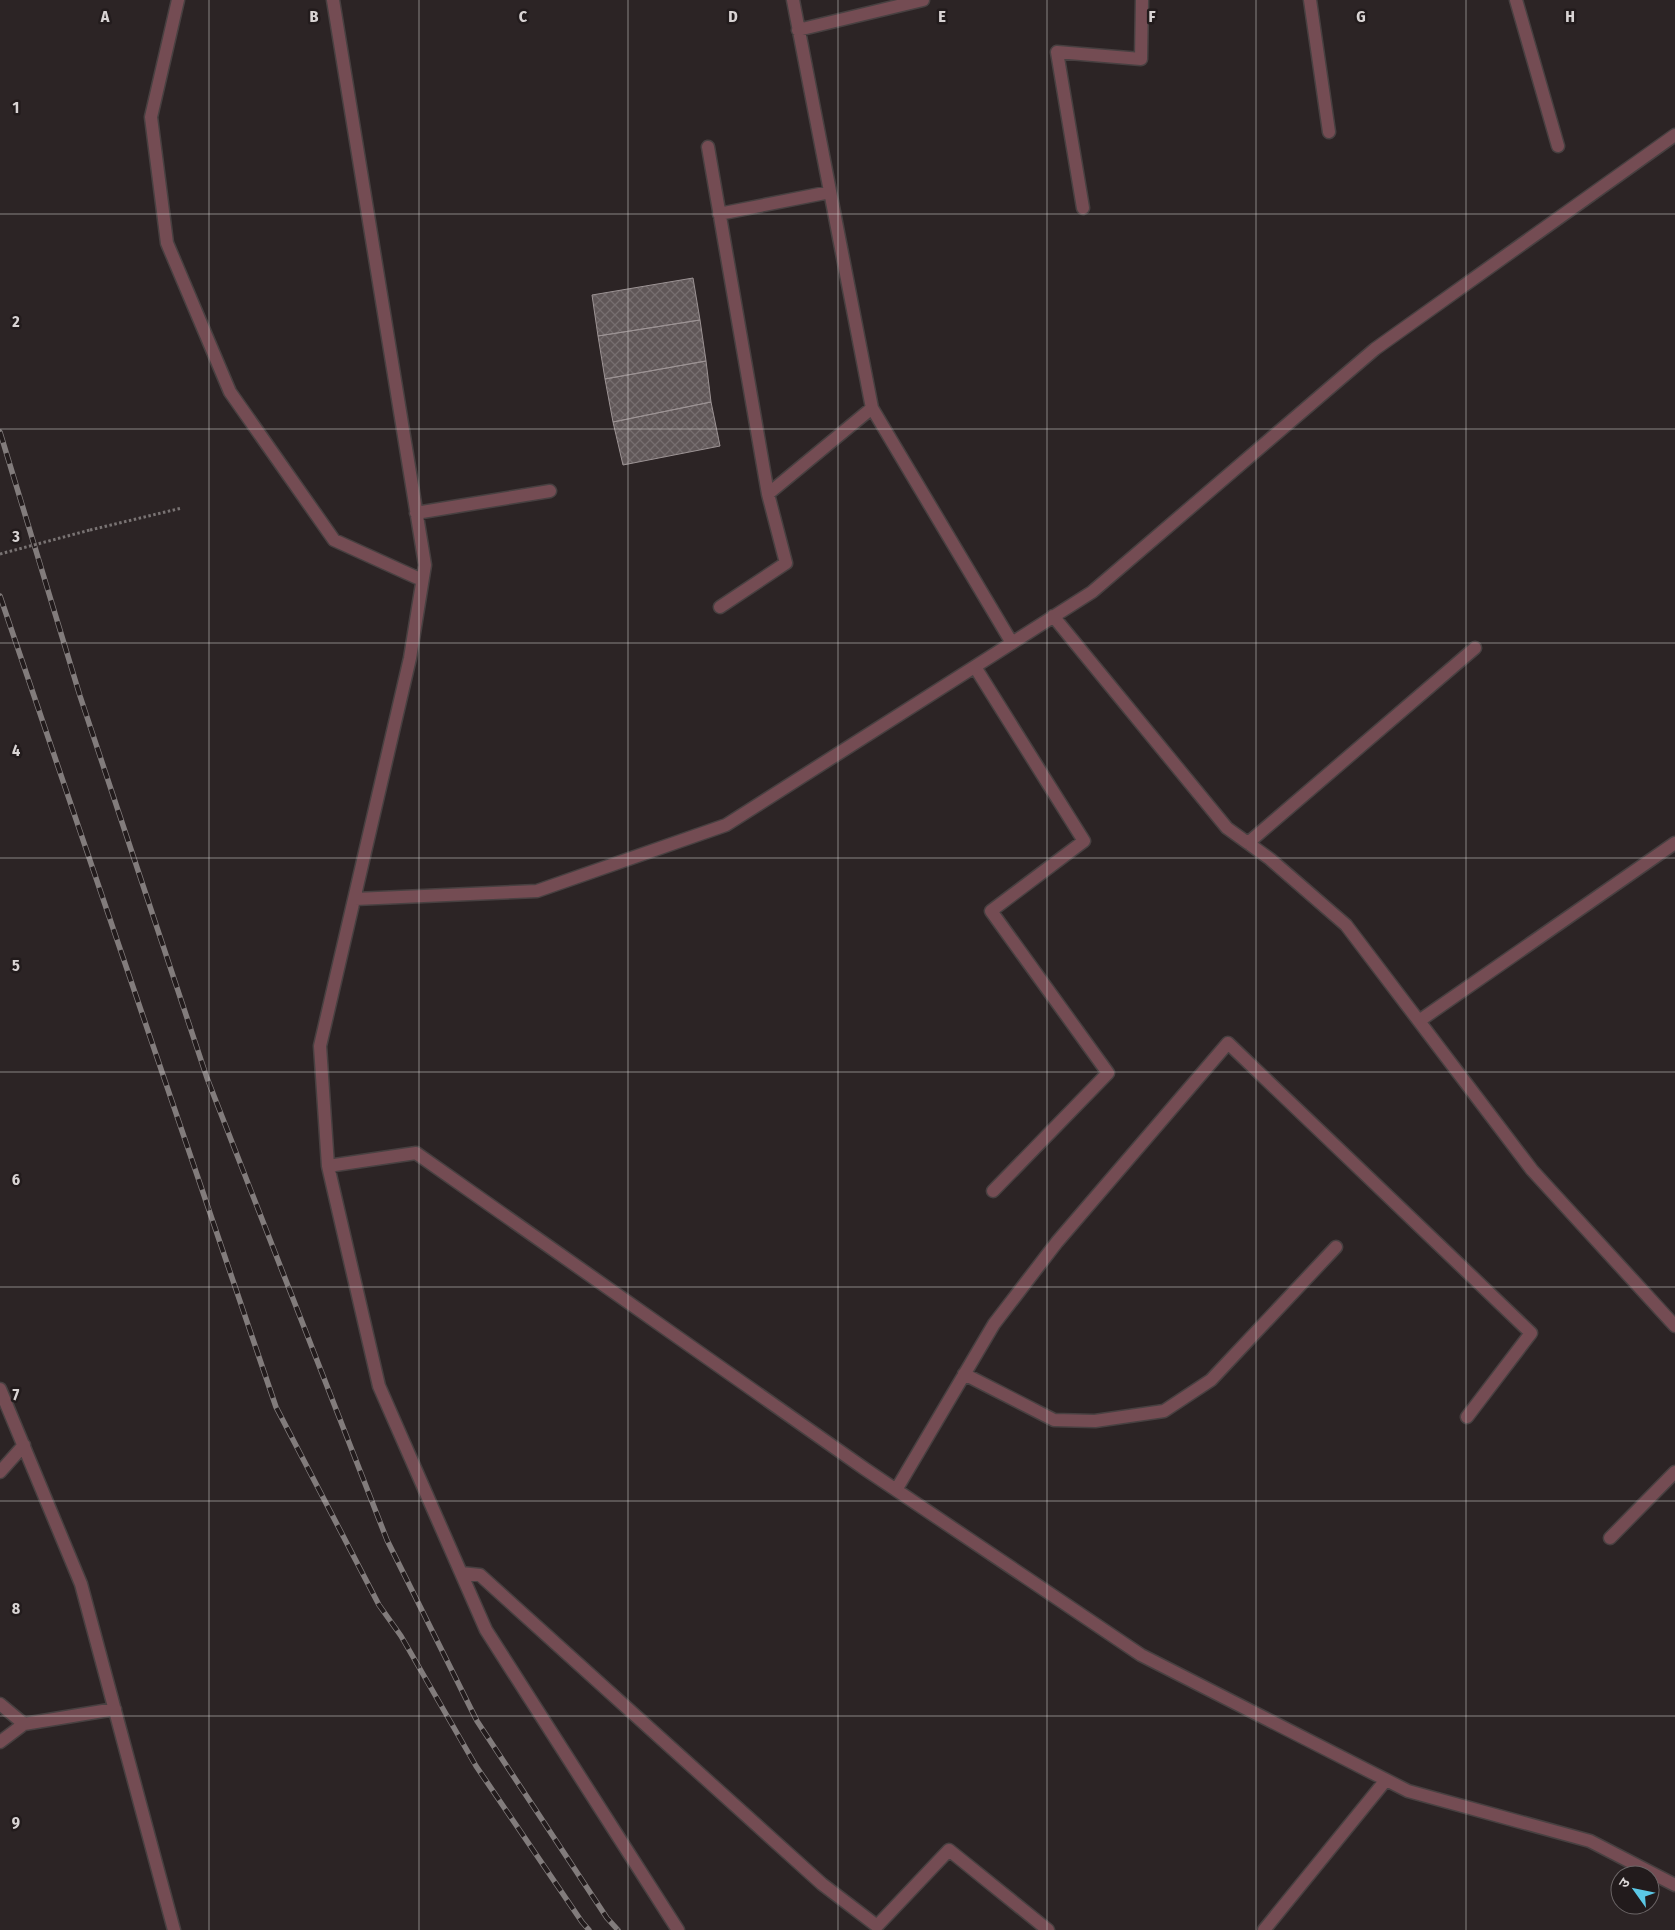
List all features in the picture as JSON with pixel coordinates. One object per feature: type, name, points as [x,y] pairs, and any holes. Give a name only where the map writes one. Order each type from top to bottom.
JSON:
[{"type":"street","points":[[178,0],[151,117],[168,243],[230,392],[334,540],[422,580]]},
{"type":"street","points":[[332,0],[424,565],[410,658],[320,1046],[328,1166],[379,1386],[486,1630],[678,1930]]},
{"type":"street","points":[[793,0],[872,408],[1012,644]]},
{"type":"street","points":[[798,30],[923,0]]},
{"type":"street","points":[[1083,208],[1057,52],[1141,59],[1142,0]]},
{"type":"street","points":[[1310,0],[1329,132]]},
{"type":"street","points":[[1516,0],[1558,146]]},
{"type":"street","points":[[355,899],[538,891],[726,825],[1092,592],[1375,350],[1675,135]]},
{"type":"street","points":[[708,147],[768,494],[786,564],[720,607]]},
{"type":"street","points":[[719,214],[830,192]]},
{"type":"street","points":[[768,494],[872,408]]},
{"type":"street","points":[[416,512],[550,491]]},
{"type":"street","points":[[1054,616],[1227,828],[1270,858],[1346,925],[1532,1170],[1675,1326]]},
{"type":"street","points":[[1248,843],[1475,648]]},
{"type":"street","points":[[975,667],[1084,841],[991,911],[1108,1073],[993,1191]]},
{"type":"street","points":[[1419,1021],[1675,843]]},
{"type":"street","points":[[896,1490],[994,1324],[1057,1242],[1228,1043],[1531,1332],[1467,1417]]},
{"type":"street","points":[[328,1166],[416,1153],[896,1490],[1141,1655],[1408,1790],[1590,1841],[1675,1885]]},
{"type":"street","points":[[964,1374],[1054,1420],[1095,1421],[1164,1411],[1211,1380],[1336,1247]]},
{"type":"street","points":[[0,1389],[81,1584],[174,1930]]},
{"type":"street","points":[[0,1472],[24,1445]]},
{"type":"street","points":[[1610,1538],[1675,1472]]},
{"type":"street","points":[[461,1573],[480,1575],[822,1884],[878,1926],[950,1850],[1048,1930]]},
{"type":"street","points":[[0,1704],[24,1724]]},
{"type":"street","points":[[0,1742],[24,1724],[115,1709]]},
{"type":"street","points":[[1264,1930],[1386,1780]]},
{"type":"path","points":[[0,554],[182,508]]},
{"type":"building","points":[[693,278],[700,320],[598,336],[592,295]]},
{"type":"building","points":[[700,320],[706,361],[605,379],[598,336]]},
{"type":"building","points":[[706,361],[711,402],[613,422],[605,379]]},
{"type":"building","points":[[711,402],[720,446],[623,465],[613,422]]},
{"type":"railway","points":[[0,432],[80,696],[207,1078],[387,1540],[477,1721],[607,1918],[618,1930]]},
{"type":"railway","points":[[0,596],[276,1407],[379,1605],[401,1636],[476,1766],[589,1930]]}]
